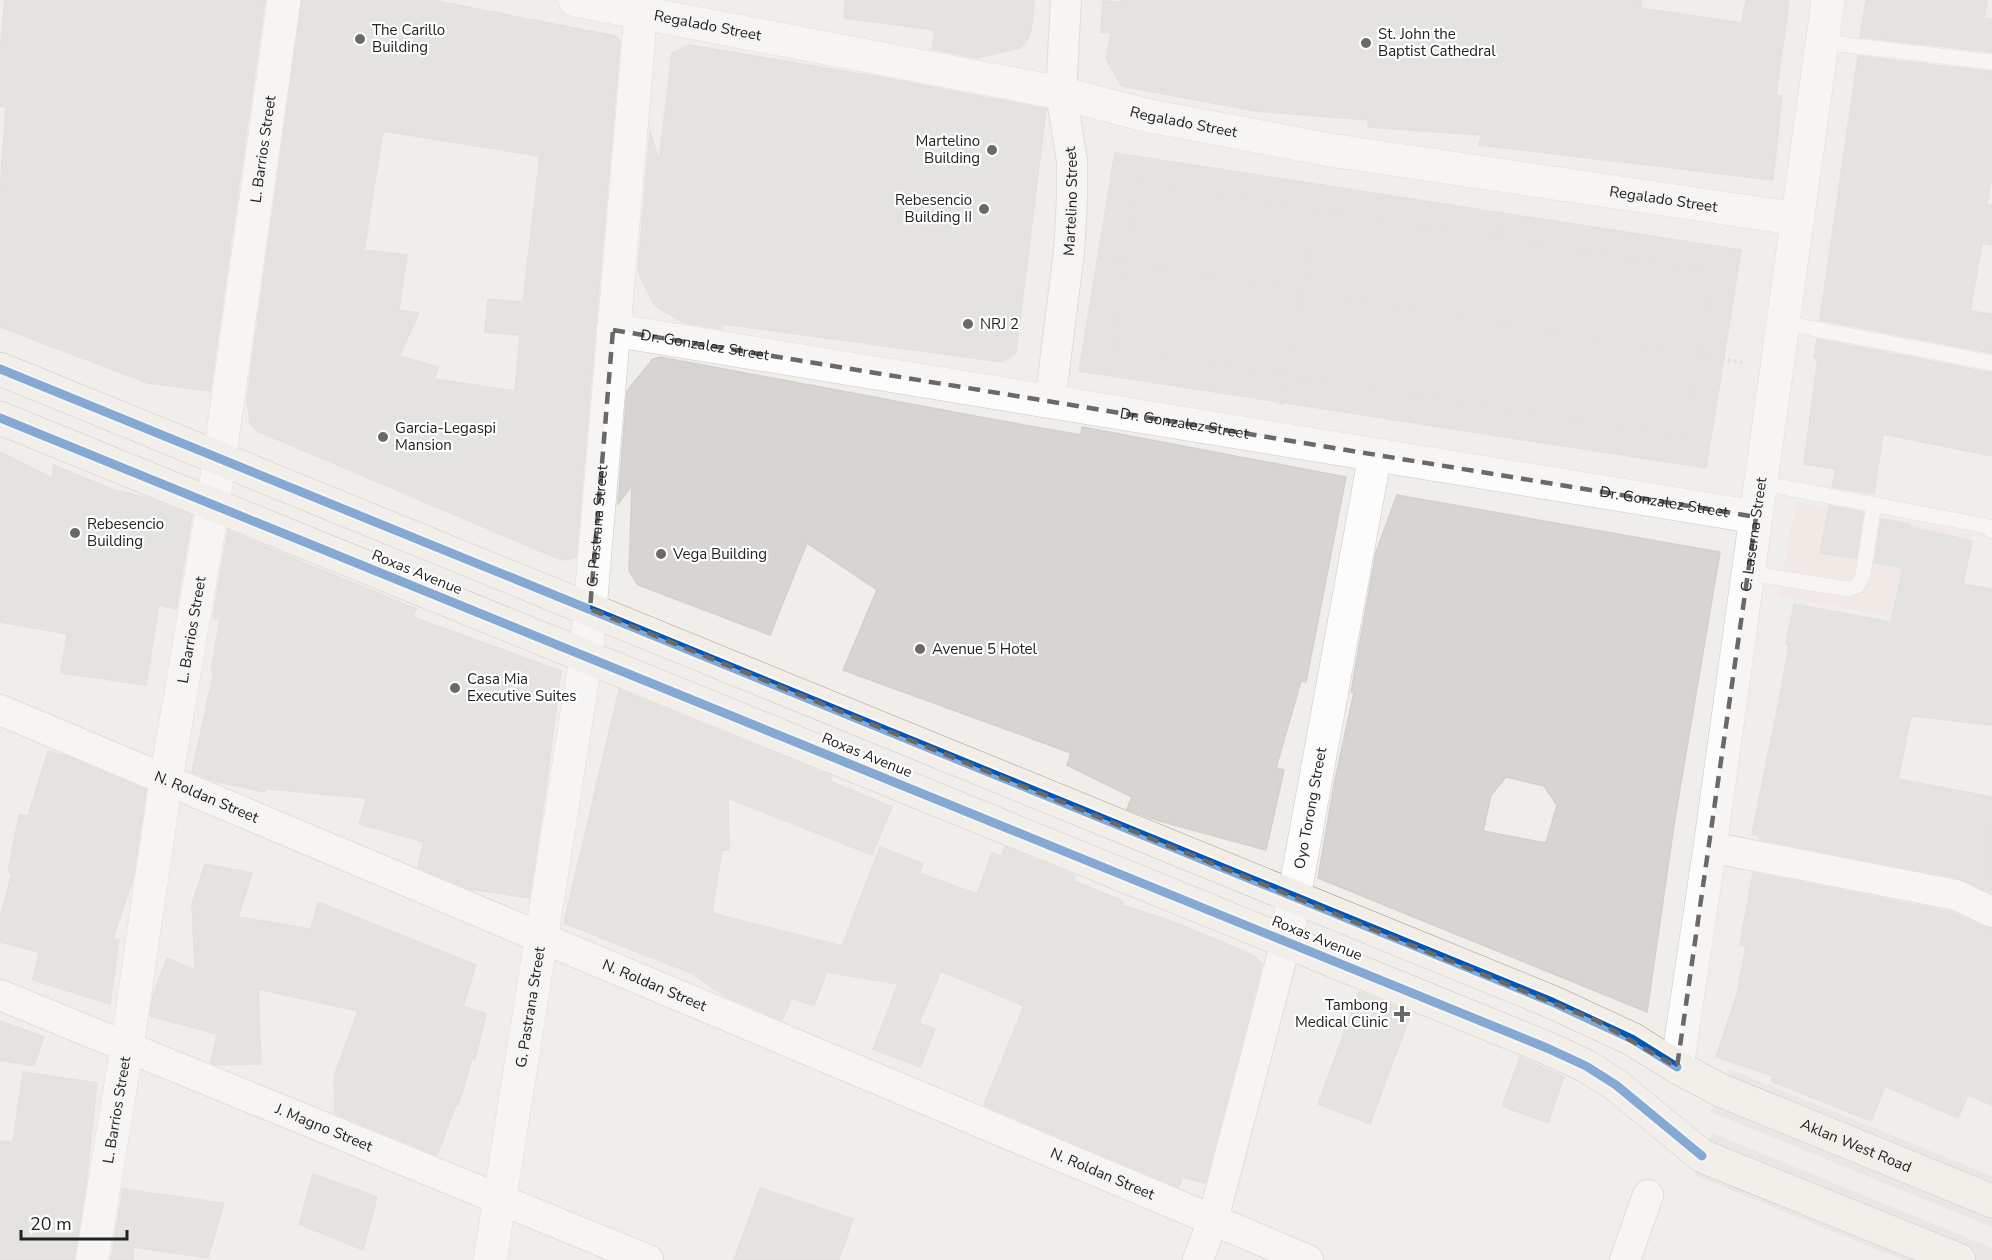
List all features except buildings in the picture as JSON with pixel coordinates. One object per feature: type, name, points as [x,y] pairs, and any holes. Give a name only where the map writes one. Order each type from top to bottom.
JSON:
[{"type":"main road","name":"Roxas Avenue","points":[[0,369],[1598,1021],[1719,1090]]},
{"type":"main road","name":"Roxas Avenue","points":[[0,418],[1547,1048],[1586,1066],[1616,1085],[1702,1156],[1959,1260]]},
{"type":"main road","name":"Aklan West Road","points":[[1719,1090],[1992,1201]]},
{"type":"street","name":"L. Barrios Street","points":[[92,1260],[127,1047],[166,780],[213,505],[284,0]]},
{"type":"street","name":"Regalado Street","points":[[575,0],[641,6],[1061,93],[1145,115],[1330,150],[1798,219]]},
{"type":"street","name":"Martelino Street","points":[[1050,402],[1069,252],[1072,161],[1061,93],[1066,0]]},
{"type":"street","name":"C. Laserna Street","points":[[1677,1067],[1710,847],[1828,0]]},
{"type":"street","name":"G. Pastrana Street","points":[[490,1260],[586,657],[641,6]]},
{"type":"street","name":"Dr. Gonzalez Street","points":[[613,330],[1756,517]]},
{"type":"street","name":"Oyo Torong Street","points":[[1198,1260],[1213,1220],[1286,941],[1375,455]]},
{"type":"street","name":"N. Roldan Street","points":[[0,710],[1308,1260]]},
{"type":"street","points":[[1710,847],[1956,895],[1992,912]]},
{"type":"street","name":"J. Magno Street","points":[[0,995],[648,1260]]},
{"type":"street","points":[[1625,1260],[1648,1196]]},
{"type":"lane","points":[[1822,42],[1992,62]]},
{"type":"lane","points":[[1784,323],[1992,363]]},
{"type":"lane","points":[[1761,483],[1986,526],[1992,531]]},
{"type":"lane","points":[[1748,573],[1848,589],[1857,586],[1863,575],[1874,504]]},
{"type":"path","points":[[1274,438],[1330,150]]},
{"type":"path","points":[[1138,182],[1712,271],[1685,437],[1112,348],[1125,262],[1138,182]]},
{"type":"path","points":[[1069,252],[1777,369]]},
{"type":"highlighted area","points":[[613,330],[1756,517],[1677,1067],[1597,1021],[590,609]]},
{"type":"shaded area","points":[[1796,502],[1973,534],[1956,629],[1778,596]]},
{"type":"pier","points":[[1729,1069],[1992,1176],[1992,1227],[1711,1112]]},
{"type":"pier","points":[[1712,1133],[1992,1248],[1992,1260],[1903,1260],[1694,1175]]},
{"type":"cycle path","points":[[0,369],[1552,1002],[1632,1039],[1677,1067]]},
{"type":"cycle path","points":[[0,418],[1547,1048],[1586,1066],[1616,1085],[1702,1156]]},
{"type":"place","name":"The Carillo Building","points":[[360,39]]},
{"type":"place","name":"St. John the Baptist Cathedral","points":[[1366,43]]},
{"type":"place","name":"Martelino Building","points":[[992,150]]},
{"type":"place","name":"Rebesencio Building II","points":[[984,209]]},
{"type":"place","name":"NRJ 2","points":[[968,324]]},
{"type":"place","name":"Garcia-Legaspi Mansion","points":[[383,437]]},
{"type":"place","name":"Rebesencio Building","points":[[75,533]]},
{"type":"place","name":"Vega Building","points":[[661,554]]},
{"type":"place","name":"Avenue 5 Hotel","points":[[920,649]]},
{"type":"place","name":"Casa Mia Executive Suites","points":[[455,688]]},
{"type":"place","name":"Tambong Medical Clinic","points":[[1402,1014]]}]
